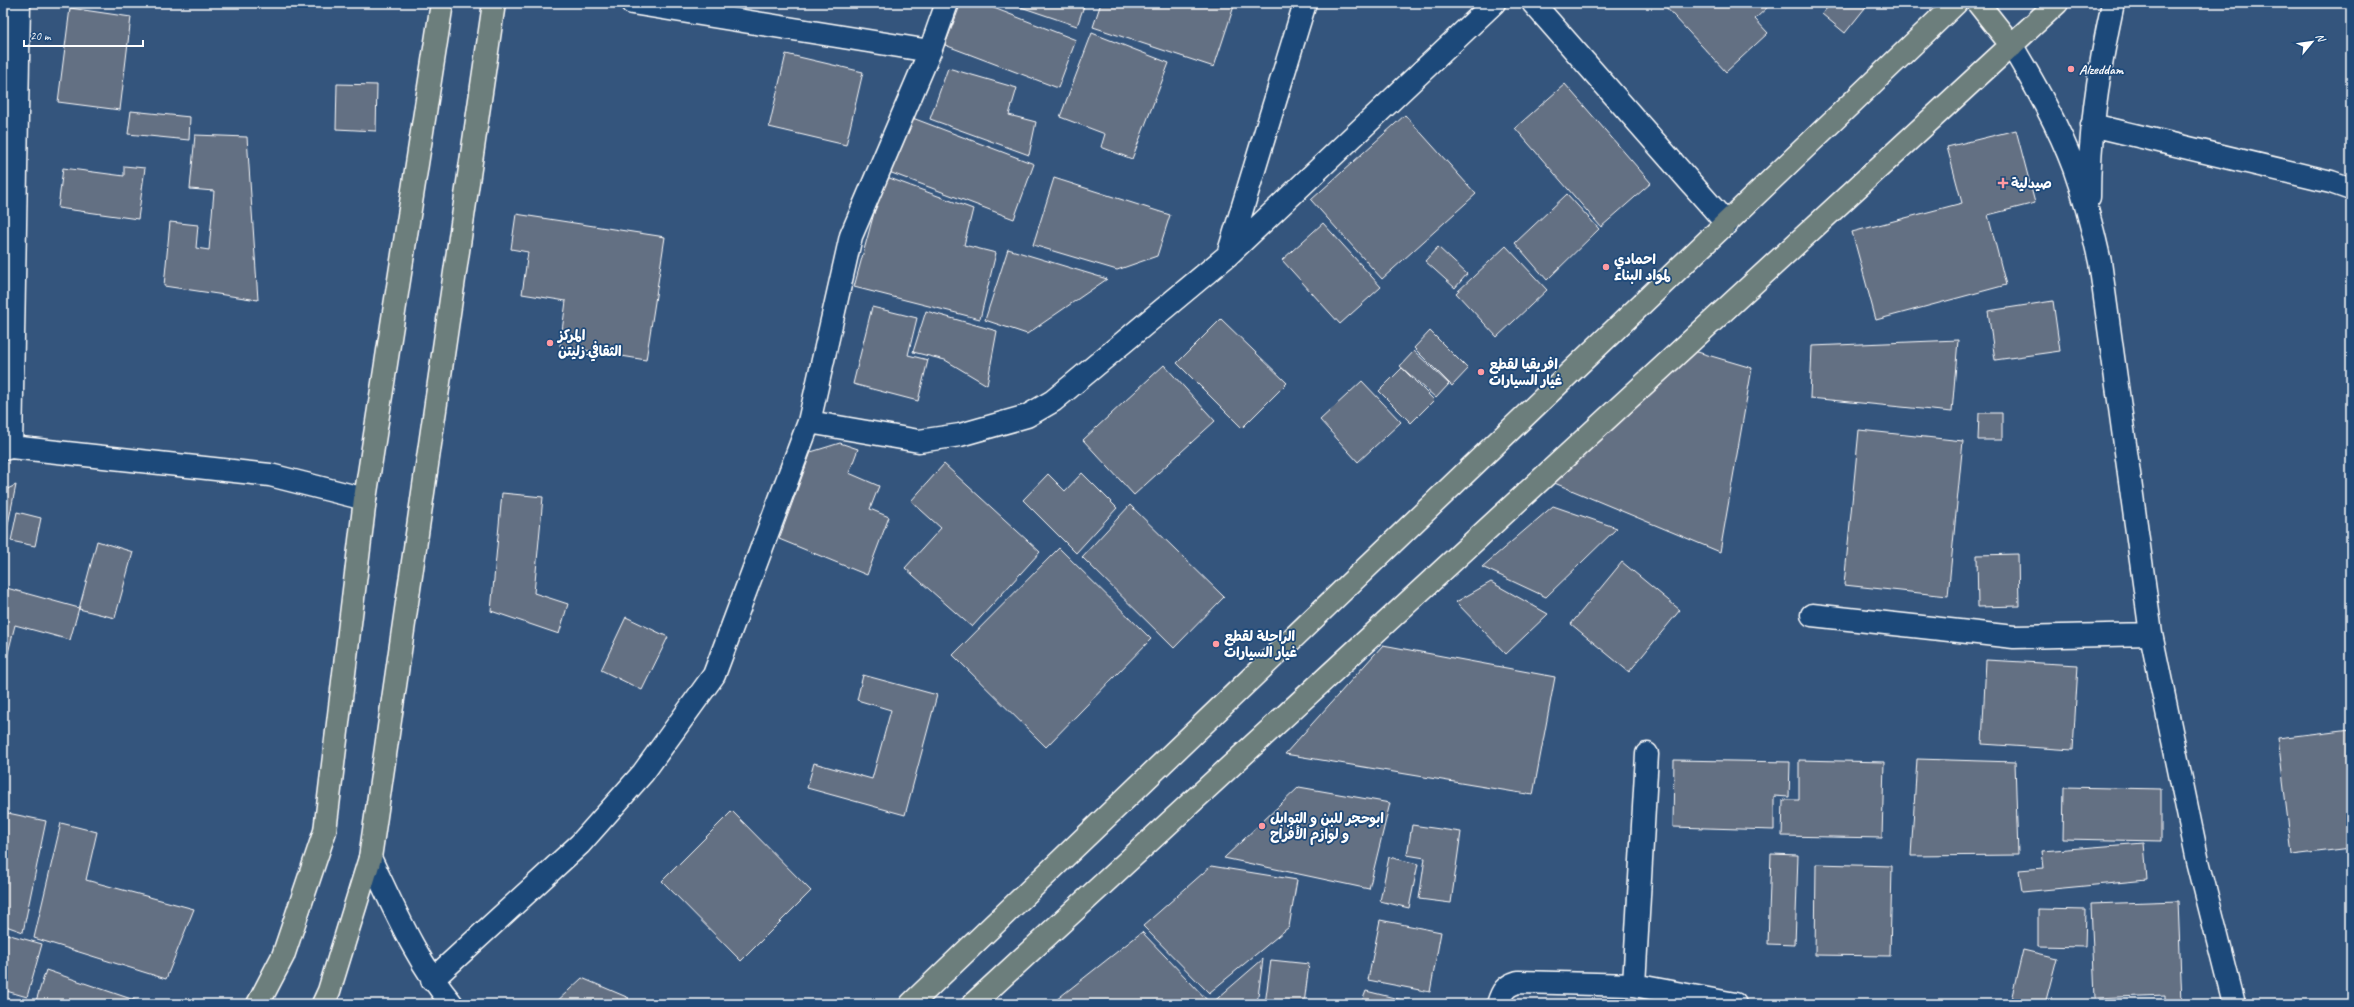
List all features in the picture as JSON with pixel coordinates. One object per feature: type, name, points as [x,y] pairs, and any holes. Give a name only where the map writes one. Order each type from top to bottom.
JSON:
[{"type":"main road","points":[[258,1004],[283,956],[325,831],[365,499],[442,3]]},
{"type":"main road","points":[[323,1004],[329,991],[370,858],[494,3]]},
{"type":"main road","points":[[911,1004],[1956,3]]},
{"type":"main road","points":[[1978,3],[2012,46]]},
{"type":"main road","points":[[973,1004],[2057,3]]},
{"type":"street","points":[[19,3],[7,448],[270,475],[365,499]]},
{"type":"street","points":[[632,3],[930,51]]},
{"type":"street","points":[[432,980],[580,844],[643,773],[714,675],[809,422],[851,236],[930,51],[947,3]]},
{"type":"street","points":[[1227,256],[1305,3]]},
{"type":"street","points":[[809,422],[919,441],[960,435],[1027,416],[1053,401],[1227,256],[1494,3]]},
{"type":"street","points":[[1533,3],[1727,224]]},
{"type":"street","points":[[2089,216],[2092,125],[2101,58],[2113,3]]},
{"type":"street","points":[[2012,46],[2036,86],[2074,167],[2089,216],[2100,262],[2151,634],[2198,861],[2234,1004]]},
{"type":"street","points":[[2092,125],[2331,182],[2351,189]]},
{"type":"street","points":[[1812,615],[2014,637],[2151,634]]},
{"type":"street","points":[[1634,985],[1647,754]]},
{"type":"street","points":[[370,858],[399,919],[432,980],[452,1004]]},
{"type":"street","points":[[1498,1004],[1504,989],[1518,982],[1634,985],[1735,1004]]},
{"type":"building","points":[[961,3],[981,3],[1076,40],[1058,88],[945,45]]},
{"type":"building","points":[[1009,3],[1085,3],[1077,26]]},
{"type":"building","points":[[1101,3],[1235,3],[1214,67],[1093,27]]},
{"type":"building","points":[[1662,3],[1772,3],[1755,19],[1768,33],[1726,72]]},
{"type":"building","points":[[1831,3],[1869,3],[1845,33],[1822,14]]},
{"type":"building","points":[[70,8],[131,17],[120,110],[58,102]]},
{"type":"building","points":[[1092,33],[1169,63],[1132,159],[1101,147],[1105,134],[1060,117]]},
{"type":"building","points":[[786,54],[863,72],[846,145],[769,127]]},
{"type":"building","points":[[948,68],[1017,88],[1009,115],[1036,122],[1029,155],[930,119]]},
{"type":"building","points":[[337,84],[377,85],[376,131],[336,129]]},
{"type":"building","points":[[1565,84],[1651,183],[1601,227],[1515,128]]},
{"type":"building","points":[[131,111],[190,117],[189,140],[128,134]]},
{"type":"building","points":[[1405,115],[1476,194],[1382,279],[1311,200]]},
{"type":"building","points":[[910,117],[1034,164],[1014,219],[889,172]]},
{"type":"building","points":[[2016,130],[2035,203],[1988,215],[2006,285],[1876,320],[1852,232],[1962,203],[1947,147]]},
{"type":"building","points":[[195,135],[247,137],[258,300],[164,286],[170,222],[198,225],[196,248],[209,250],[214,191],[190,189]]},
{"type":"building","points":[[124,166],[145,168],[138,219],[58,208],[63,168],[124,176]]},
{"type":"building","points":[[884,176],[973,209],[964,245],[996,253],[980,319],[854,287]]},
{"type":"building","points":[[1054,178],[1170,215],[1157,256],[1117,270],[1033,245]]},
{"type":"building","points":[[1567,194],[1599,229],[1547,280],[1515,243]]},
{"type":"building","points":[[516,214],[665,237],[646,360],[560,346],[566,301],[522,294],[528,252],[511,249]]},
{"type":"building","points":[[1323,223],[1381,287],[1340,324],[1282,260]]},
{"type":"building","points":[[1506,246],[1547,290],[1497,337],[1456,293]]},
{"type":"building","points":[[1438,247],[1467,274],[1455,288],[1425,261]]},
{"type":"building","points":[[1008,249],[1107,279],[1027,334],[985,320]]},
{"type":"building","points":[[2053,301],[2060,351],[1995,360],[1988,311]]},
{"type":"building","points":[[872,307],[917,318],[908,355],[928,360],[918,401],[853,384]]},
{"type":"building","points":[[926,311],[997,331],[987,385],[945,360],[913,352]]},
{"type":"building","points":[[1221,319],[1287,383],[1242,428],[1177,363]]},
{"type":"building","points":[[1430,331],[1468,369],[1452,386],[1414,348]]},
{"type":"building","points":[[1958,340],[1952,412],[1810,398],[1812,346]]},
{"type":"building","points":[[1414,351],[1449,384],[1436,398],[1400,366]]},
{"type":"building","points":[[1694,351],[1752,368],[1720,552],[1552,482]]},
{"type":"building","points":[[1164,365],[1215,421],[1134,495],[1083,440]]},
{"type":"building","points":[[1402,368],[1434,400],[1411,423],[1379,391]]},
{"type":"building","points":[[1362,381],[1401,422],[1358,462],[1320,420]]},
{"type":"building","points":[[1979,413],[2002,413],[2002,440],[1978,440]]},
{"type":"building","points":[[1859,430],[1963,441],[1948,596],[1844,585]]},
{"type":"building","points":[[840,443],[858,449],[849,473],[879,486],[870,509],[889,517],[867,575],[779,539],[811,452]]},
{"type":"building","points":[[944,464],[1040,552],[972,627],[905,568],[941,528],[911,501]]},
{"type":"building","points":[[1082,473],[1117,508],[1076,553],[1023,500],[1048,474],[1065,491]]},
{"type":"building","points":[[16,485],[5,539],[3,538],[3,491]]},
{"type":"building","points":[[502,493],[543,497],[534,593],[568,604],[559,634],[491,611]]},
{"type":"building","points":[[1130,505],[1224,597],[1174,648],[1082,557]]},
{"type":"building","points":[[1553,506],[1617,528],[1546,597],[1482,567]]},
{"type":"building","points":[[17,512],[41,518],[35,546],[11,541]]},
{"type":"building","points":[[97,541],[133,552],[115,618],[79,609]]},
{"type":"building","points":[[1059,548],[1151,639],[1046,747],[953,655]]},
{"type":"building","points":[[2018,554],[2019,606],[1978,607],[1977,555]]},
{"type":"building","points":[[1622,562],[1680,610],[1629,672],[1571,624]]},
{"type":"building","points":[[1491,582],[1548,614],[1506,654],[1456,602]]},
{"type":"building","points":[[3,587],[79,608],[70,640],[15,625],[7,657],[3,656]]},
{"type":"building","points":[[626,617],[668,637],[642,690],[601,670]]},
{"type":"building","points":[[1383,645],[1555,677],[1533,795],[1285,754]]},
{"type":"building","points":[[1986,660],[2078,665],[2073,750],[1982,744]]},
{"type":"building","points":[[863,675],[937,695],[905,815],[807,788],[814,763],[872,779],[891,710],[857,700]]},
{"type":"building","points":[[2351,729],[2351,848],[2292,855],[2278,738]]},
{"type":"building","points":[[1917,759],[2015,762],[2018,855],[1911,856]]},
{"type":"building","points":[[1674,760],[1790,762],[1789,797],[1774,796],[1774,830],[1673,827]]},
{"type":"building","points":[[1799,760],[1884,762],[1882,838],[1782,836],[1783,800],[1799,800]]},
{"type":"building","points":[[1299,787],[1390,803],[1369,889],[1224,858]]},
{"type":"building","points":[[2064,787],[2161,789],[2161,841],[2063,839]]},
{"type":"building","points":[[732,811],[811,891],[741,961],[662,881]]},
{"type":"building","points":[[3,812],[46,821],[23,932],[3,925]]},
{"type":"building","points":[[61,823],[97,832],[86,880],[194,909],[166,979],[34,938]]},
{"type":"building","points":[[1412,825],[1461,832],[1451,903],[1419,899],[1425,858],[1407,855]]},
{"type":"building","points":[[2144,843],[2147,880],[2022,892],[2019,870],[2044,868],[2042,851]]},
{"type":"building","points":[[1771,854],[1798,855],[1795,945],[1768,944]]},
{"type":"building","points":[[1389,857],[1418,864],[1409,908],[1380,901]]},
{"type":"building","points":[[1816,864],[1892,866],[1890,956],[1815,955]]},
{"type":"building","points":[[1211,866],[1297,880],[1289,927],[1209,993],[1143,926]]},
{"type":"building","points":[[2178,901],[2182,1004],[2165,1004],[2165,995],[2095,998],[2091,904]]},
{"type":"building","points":[[2038,909],[2086,910],[2085,947],[2038,946]]},
{"type":"building","points":[[1380,920],[1441,932],[1430,992],[1368,980]]},
{"type":"building","points":[[1142,932],[1211,1004],[1051,1004]]},
{"type":"building","points":[[3,933],[42,944],[27,997],[3,990]]},
{"type":"building","points":[[2023,950],[2057,958],[2045,1004],[2010,1004]]},
{"type":"building","points":[[1263,959],[1257,1004],[1211,1004]]},
{"type":"building","points":[[1271,960],[1309,964],[1304,1004],[1265,1004]]},
{"type":"building","points":[[46,970],[146,1004],[35,1004]]},
{"type":"building","points":[[582,978],[629,998],[623,1004],[554,1004]]},
{"type":"building","points":[[1366,991],[1419,1004],[1361,1004]]},
{"type":"place","name":"Alzeddam","points":[[2071,69]]},
{"type":"place","name":"صيدلية","points":[[2003,183]]},
{"type":"place","name":"احمادي لمواد البناء","points":[[1606,267]]},
{"type":"place","name":"المركز الثقافي.زليتن","points":[[550,343]]},
{"type":"place","name":"افريقيا لقطع غيار السيارات","points":[[1481,372]]},
{"type":"place","name":"الراحلة لقطع غيار السيارات","points":[[1216,644]]},
{"type":"place","name":"ابوحجر للبن و التوابل و لوازم الأفراح","points":[[1262,826]]}]
